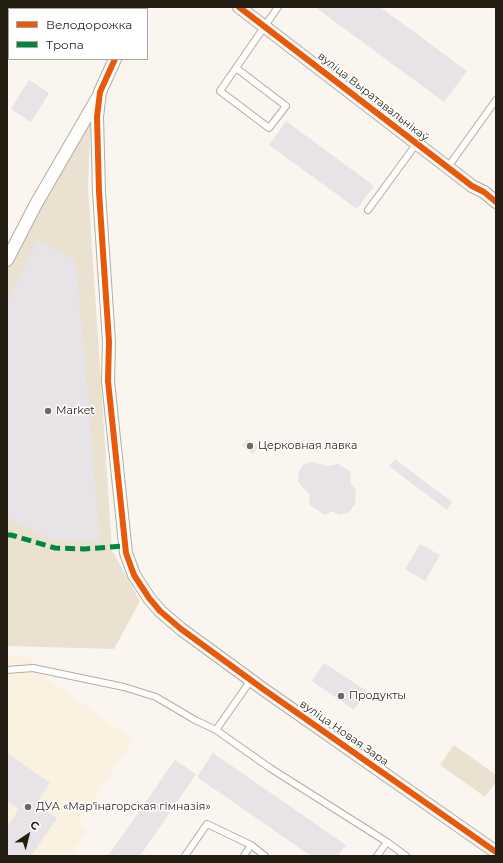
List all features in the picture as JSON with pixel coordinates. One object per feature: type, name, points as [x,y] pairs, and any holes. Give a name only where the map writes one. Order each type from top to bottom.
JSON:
[{"type":"street","name":"вуліца Выратавальнікаў","points":[[239,7],[496,202]]},
{"type":"street","points":[[7,260],[36,204],[100,92],[115,60]]},
{"type":"street","name":"вуліца Новая Зара","points":[[100,92],[97,118],[99,192],[109,342],[108,381],[126,553],[134,575],[160,612],[181,629],[496,852]]},
{"type":"lane","points":[[236,68],[286,106],[269,128],[220,91],[278,7]]},
{"type":"lane","points":[[448,167],[496,102]]},
{"type":"lane","points":[[368,210],[417,143]]},
{"type":"lane","points":[[7,670],[33,668],[124,687],[156,697],[195,720],[216,730],[277,772],[387,842],[406,856]]},
{"type":"lane","points":[[216,730],[251,680]]},
{"type":"lane","points":[[184,856],[207,824],[252,845],[265,856]]},
{"type":"lane","points":[[377,856],[387,842]]},
{"type":"lane","points":[[244,856],[252,845]]},
{"type":"shaded area","points":[[91,112],[88,187],[112,550],[140,601],[114,649],[7,646],[7,266],[38,205]]},
{"type":"shaded area","points":[[7,655],[32,658],[33,668],[133,740],[78,824],[88,830],[70,856],[7,856]]},
{"type":"shaded area","points":[[454,745],[496,775],[496,782],[485,797],[440,765]]},
{"type":"building","points":[[315,7],[380,7],[467,71],[444,102]]},
{"type":"building","points":[[29,80],[49,93],[31,122],[11,109]]},
{"type":"building","points":[[286,121],[374,186],[357,209],[269,145]]},
{"type":"building","name":"Market","points":[[37,240],[76,261],[100,541],[54,540],[7,519],[7,302]]},
{"type":"building","name":"Церковная лавка","points":[[247,439],[258,446],[253,454],[242,446]]},
{"type":"building","points":[[395,459],[452,502],[447,510],[389,466]]},
{"type":"building","points":[[311,462],[328,466],[338,464],[351,472],[350,482],[356,490],[355,504],[349,512],[339,515],[332,511],[325,515],[310,505],[309,494],[298,482],[299,472],[303,465]]},
{"type":"building","points":[[420,544],[440,555],[425,581],[405,569]]},
{"type":"building","points":[[324,663],[367,691],[354,710],[312,681]]},
{"type":"building","name":"ДУА «Марʼінагорская гімназія»","points":[[7,753],[50,783],[36,804],[57,818],[31,856],[7,856],[7,827],[19,809],[7,801]]},
{"type":"building","points":[[213,753],[346,845],[338,856],[311,856],[197,777]]},
{"type":"building","points":[[175,760],[196,774],[140,856],[108,856]]},
{"type":"marked path","points":[[7,535],[55,548],[84,549],[125,546]]},
{"type":"cycle path","points":[[239,7],[472,186],[484,192],[496,202]]},
{"type":"cycle path","points":[[115,60],[100,92],[97,117],[99,192],[109,342],[108,381],[126,553],[134,575],[149,598],[160,611],[181,629],[263,689],[496,852]]},
{"type":"place","name":"Market","points":[[48,411]]},
{"type":"place","name":"Церковная лавка","points":[[250,446]]},
{"type":"place","name":"Продукты","points":[[341,696]]},
{"type":"place","name":"ДУА «Марʼінагорская гімназія»","points":[[28,807]]}]
